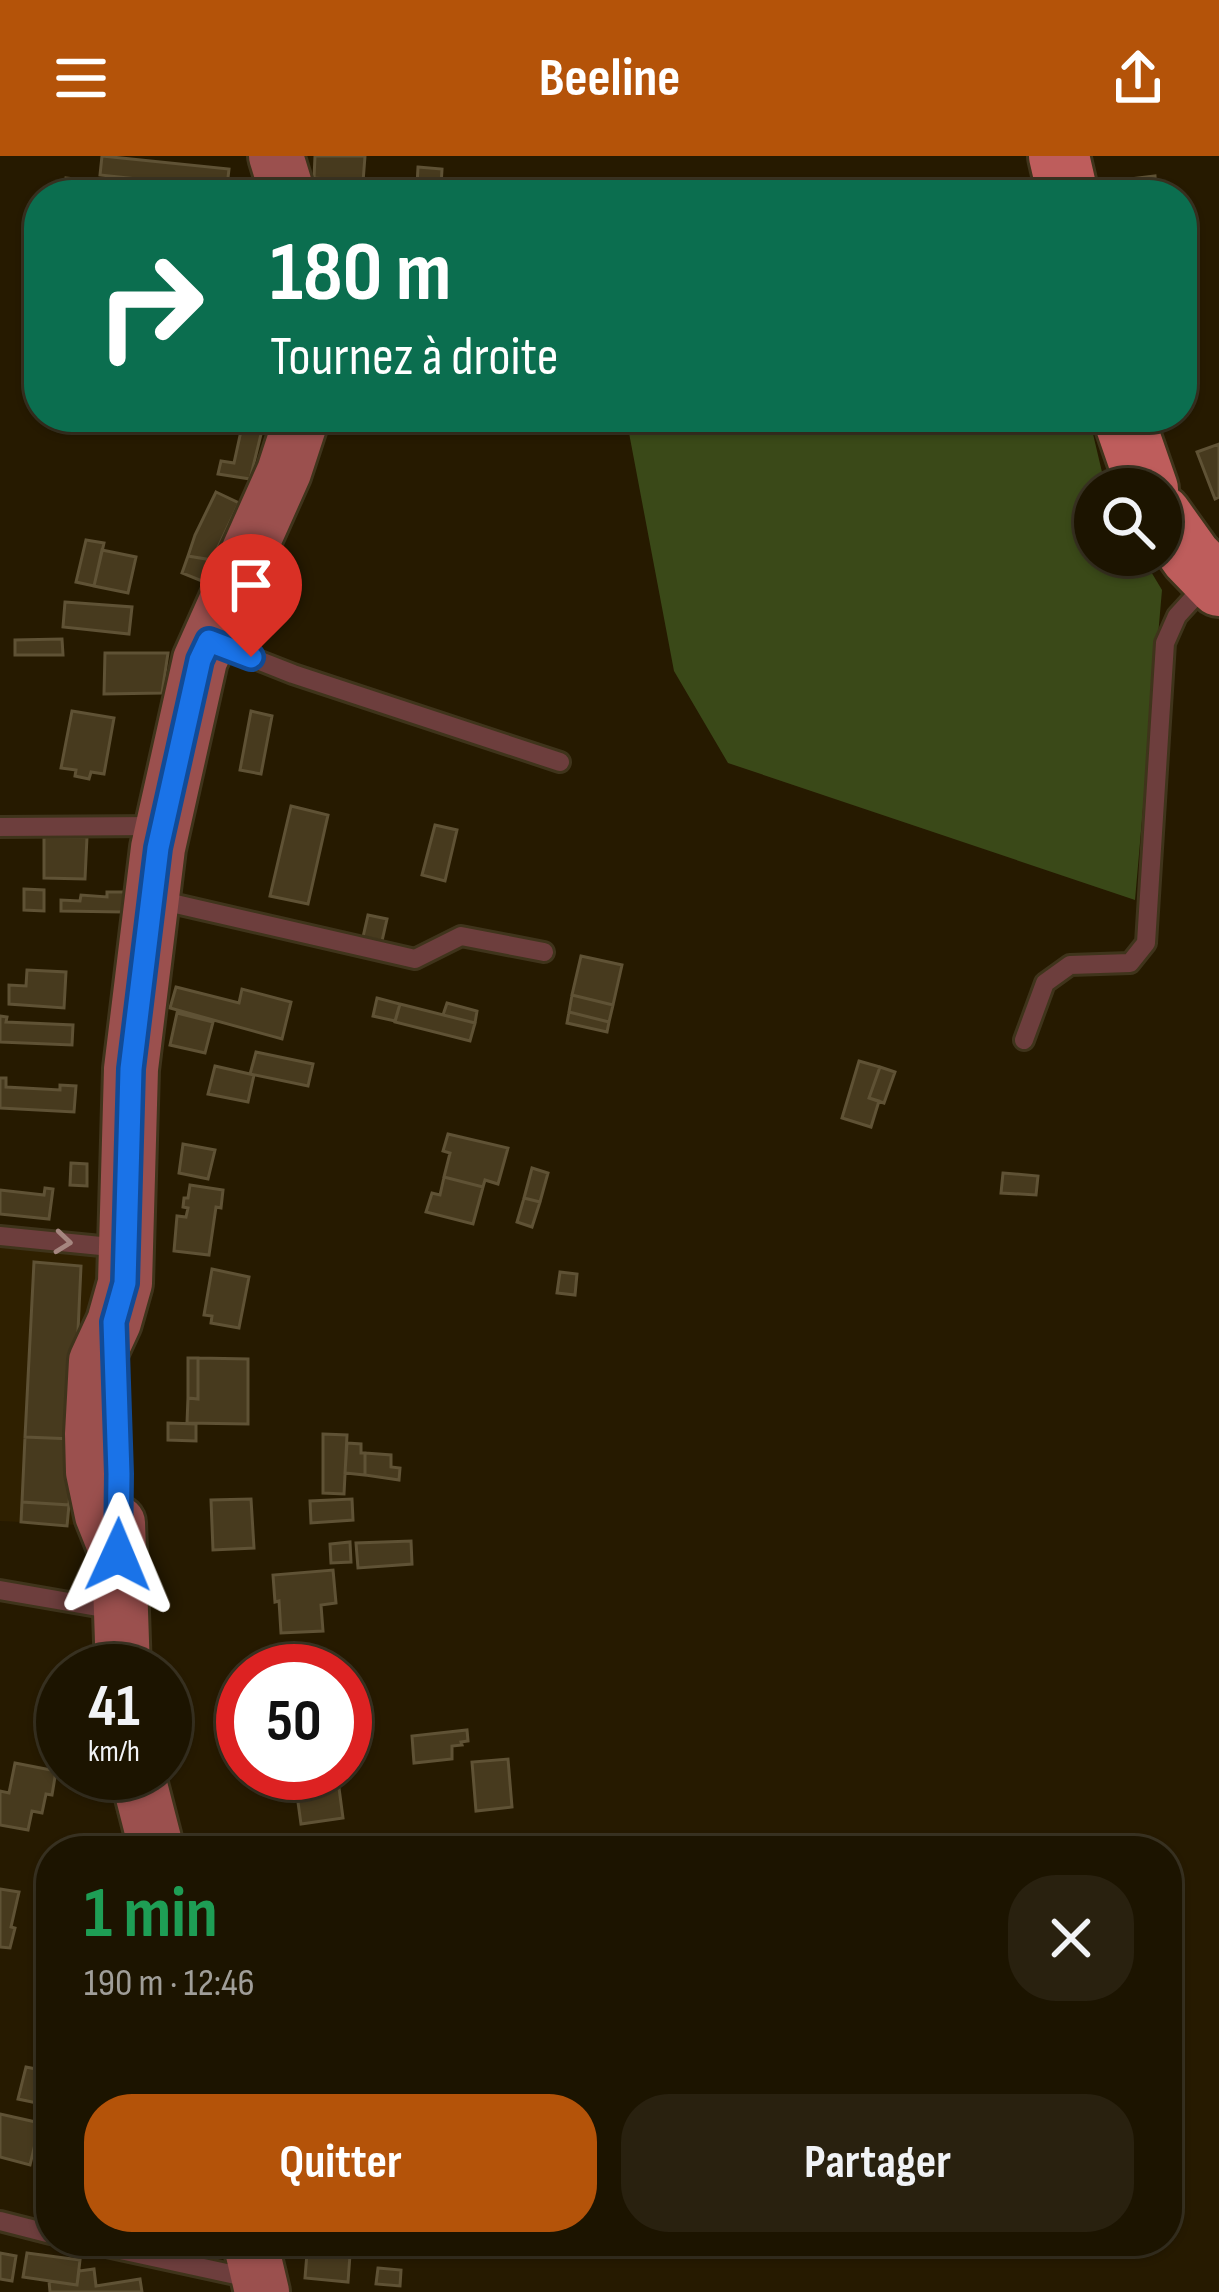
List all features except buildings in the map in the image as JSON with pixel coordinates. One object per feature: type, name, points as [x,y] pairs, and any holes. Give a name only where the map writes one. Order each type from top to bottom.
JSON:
[{"type":"main road","points":[[122,1644],[118,1555],[93,1472],[92,1434],[96,1361],[125,1283],[131,1069],[150,898],[200,660],[284,472],[297,432]]},
{"type":"main road","points":[[1128,432],[1141,468]]},
{"type":"main road","points":[[1182,541],[1215,583]]},
{"type":"main road","points":[[144,1800],[153,1836]]},
{"type":"lane","points":[[1024,1040],[1045,982],[1070,965],[1130,963],[1146,944],[1165,643],[1177,616],[1215,583]]},
{"type":"lane","points":[[209,641],[293,674],[560,762]]},
{"type":"lane","points":[[0,827],[162,826]]},
{"type":"lane","points":[[150,898],[415,958],[461,936],[544,952]]},
{"type":"lane","points":[[0,1236],[127,1249]]},
{"type":"lane","points":[[0,1590],[120,1611]]},
{"type":"lane","points":[[0,2221],[36,2230]]},
{"type":"lane","points":[[168,2256],[257,2271]]},
{"type":"shaded area","points":[[0,1246],[102,1256],[98,1526],[0,1521]]},
{"type":"green space","points":[[629,432],[1093,432],[1101,468],[1074,468],[1074,576],[1154,576],[1162,590],[1135,900],[728,763],[674,671]]},
{"type":"route","points":[[118,1555],[114,1322],[125,1283],[131,1069],[150,898],[200,660],[209,641],[251,657]]}]
